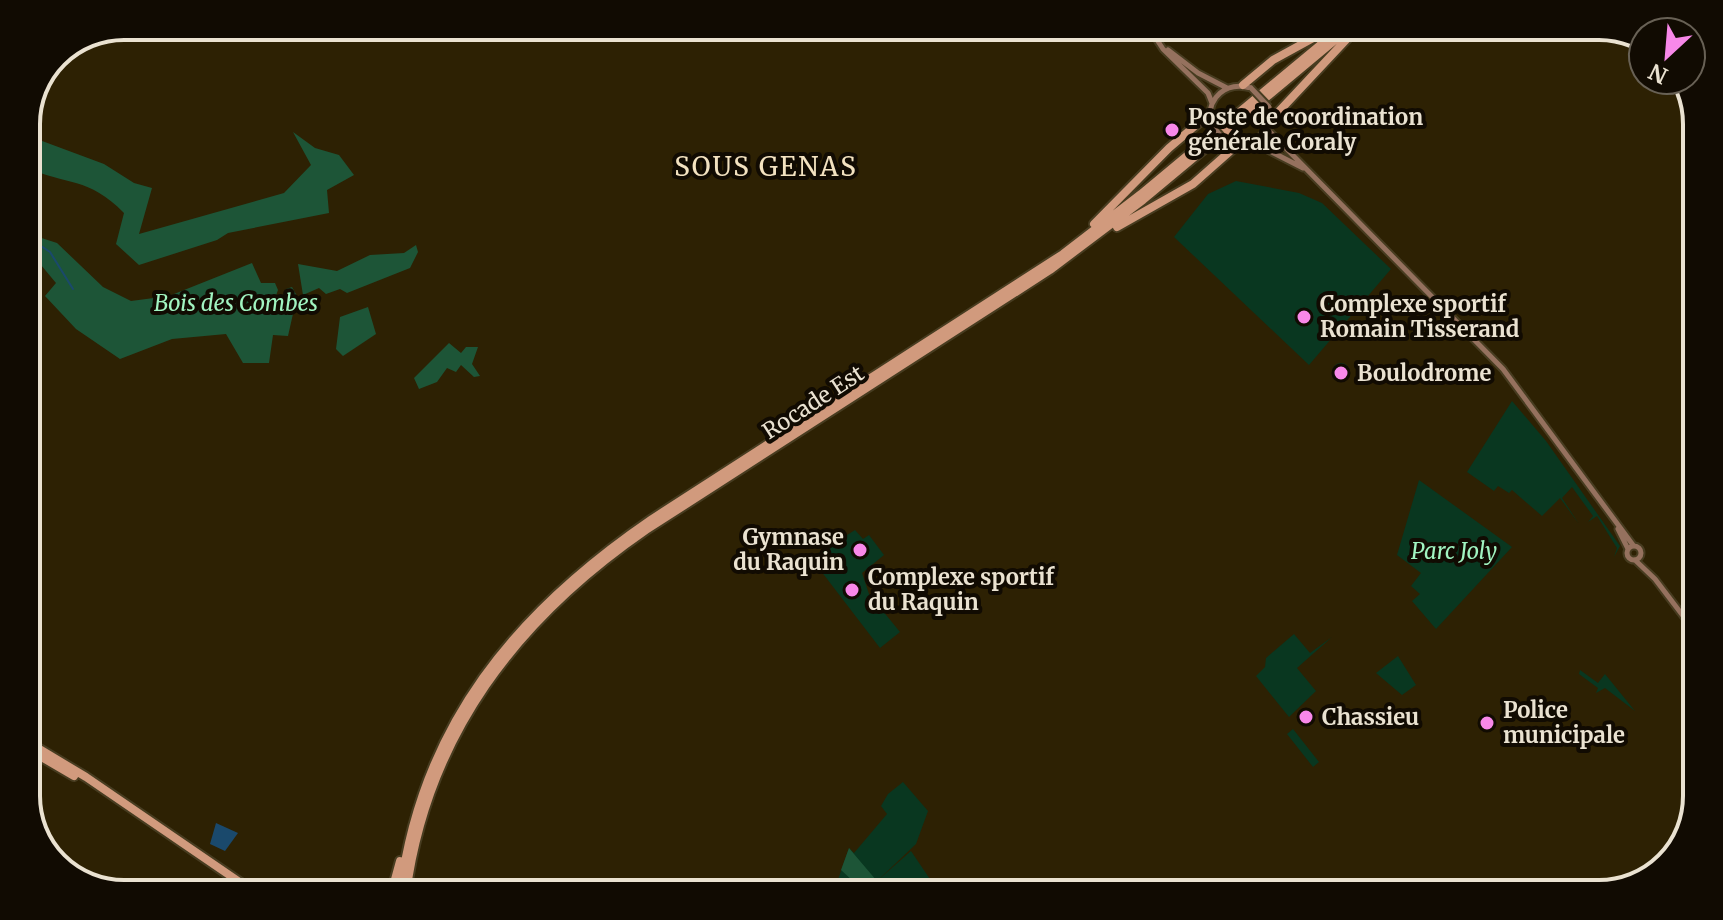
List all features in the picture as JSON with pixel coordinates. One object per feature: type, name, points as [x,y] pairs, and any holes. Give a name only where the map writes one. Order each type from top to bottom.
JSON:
[{"type":"highway","points":[[1247,86],[1273,60],[1309,40]]},
{"type":"highway","name":"Rocade Est","points":[[406,880],[423,797],[459,716],[495,659],[532,616],[580,570],[652,519],[1039,271],[1141,194],[1326,40]]},
{"type":"highway","name":"Rocade Est","points":[[407,880],[425,810],[463,722],[505,656],[555,601],[646,530],[1050,270],[1143,200],[1335,40]]},
{"type":"highway","points":[[1268,126],[1346,40]]},
{"type":"highway","points":[[1039,271],[1114,207],[1161,156],[1210,119]]},
{"type":"highway","points":[[1050,270],[1055,271],[1137,213],[1193,184],[1231,144]]},
{"type":"highway","points":[[40,749],[78,772],[233,880]]},
{"type":"highway","points":[[40,756],[83,781],[232,880]]},
{"type":"highway","points":[[395,880],[413,816],[423,797]]},
{"type":"main road","points":[[1157,40],[1208,93],[1212,103],[1210,119],[1231,144],[1254,143],[1279,153],[1316,178]]},
{"type":"main road","points":[[1158,40],[1186,65],[1227,88],[1247,86],[1269,107],[1268,126],[1254,143]]},
{"type":"main road","points":[[1212,103],[1227,88]]},
{"type":"main road","points":[[1268,126],[1503,369],[1614,521],[1630,547],[1628,557],[1655,579]]},
{"type":"main road","points":[[1630,547],[1640,548],[1655,579],[1683,616]]},
{"type":"main road","points":[[1635,560],[1641,554]]},
{"type":"green space","points":[[293,132],[315,148],[339,155],[354,175],[327,190],[329,213],[228,233],[217,240],[139,265],[116,244],[124,213],[88,187],[40,173],[40,140],[104,164],[134,183],[152,188],[139,234],[284,193],[311,165]]},
{"type":"green space","name":"Complexe sportif Romain Tisserand","points":[[1236,181],[1299,193],[1322,203],[1391,269],[1309,365],[1174,237],[1208,194]]},
{"type":"green space","name":"Bois des Combes","points":[[40,238],[57,243],[103,287],[131,301],[169,296],[252,263],[261,283],[275,283],[278,290],[273,304],[280,304],[286,289],[292,287],[297,296],[288,336],[273,335],[269,363],[243,363],[226,334],[172,339],[120,359],[76,329],[45,296],[56,283],[40,264]]},
{"type":"green space","points":[[416,245],[418,252],[410,268],[347,293],[340,289],[326,294],[319,288],[303,295],[298,264],[337,271],[370,255],[404,253]]},
{"type":"green space","points":[[368,307],[376,334],[343,356],[336,349],[340,317]]},
{"type":"green space","points":[[449,343],[461,353],[466,347],[478,347],[472,364],[480,376],[474,377],[461,365],[456,372],[447,368],[437,382],[419,389],[414,378]]},
{"type":"green space","name":"Boulodrome","points":[[1337,363],[1345,363],[1350,372],[1348,379],[1337,381],[1332,376],[1332,368]]},
{"type":"green space","points":[[1512,401],[1546,441],[1620,546],[1614,557],[1617,548],[1597,516],[1588,522],[1593,516],[1572,487],[1562,498],[1579,524],[1560,498],[1542,516],[1512,490],[1509,493],[1498,486],[1494,491],[1467,472]]},
{"type":"green space","name":"Parc Joly","points":[[1419,480],[1512,547],[1436,629],[1412,601],[1420,594],[1411,586],[1421,573],[1397,555]]},
{"type":"green space","name":"Complexe sportif du Raquin","points":[[855,530],[863,539],[869,535],[884,555],[862,573],[869,594],[900,632],[880,648],[811,558]]},
{"type":"green space","points":[[1294,634],[1310,653],[1332,637],[1297,668],[1316,691],[1289,717],[1256,676],[1265,667],[1266,658]]},
{"type":"green space","points":[[1398,656],[1416,685],[1402,695],[1376,673]]},
{"type":"green space","points":[[1580,670],[1598,683],[1605,674],[1635,711],[1605,688],[1596,693],[1598,688],[1579,674]]},
{"type":"green space","points":[[1293,729],[1319,762],[1313,767],[1287,734]]},
{"type":"green space","points":[[903,782],[928,811],[916,844],[878,880],[838,880],[849,848],[854,853],[887,814],[881,806],[888,794]]},
{"type":"green space","points":[[849,848],[876,880],[852,880],[841,870]]},
{"type":"green space","points":[[911,851],[931,880],[878,880]]},
{"type":"water","points":[[216,823],[238,833],[225,851],[210,844]]},
{"type":"waterway","points":[[40,245],[50,252],[73,289]]},
{"type":"place","name":"Poste de coordination générale Coraly","points":[[1172,130]]},
{"type":"place","name":"Complexe sportif Romain Tisserand","points":[[1304,317]]},
{"type":"place","name":"Boulodrome","points":[[1341,373]]},
{"type":"place","name":"Gymnase du Raquin","points":[[860,550]]},
{"type":"place","name":"Complexe sportif du Raquin","points":[[852,590]]},
{"type":"place","name":"Chassieu","points":[[1306,717]]},
{"type":"place","name":"Police municipale","points":[[1487,723]]},
{"type":"district","name":"SOUS GENAS","points":[[766,167]]}]
